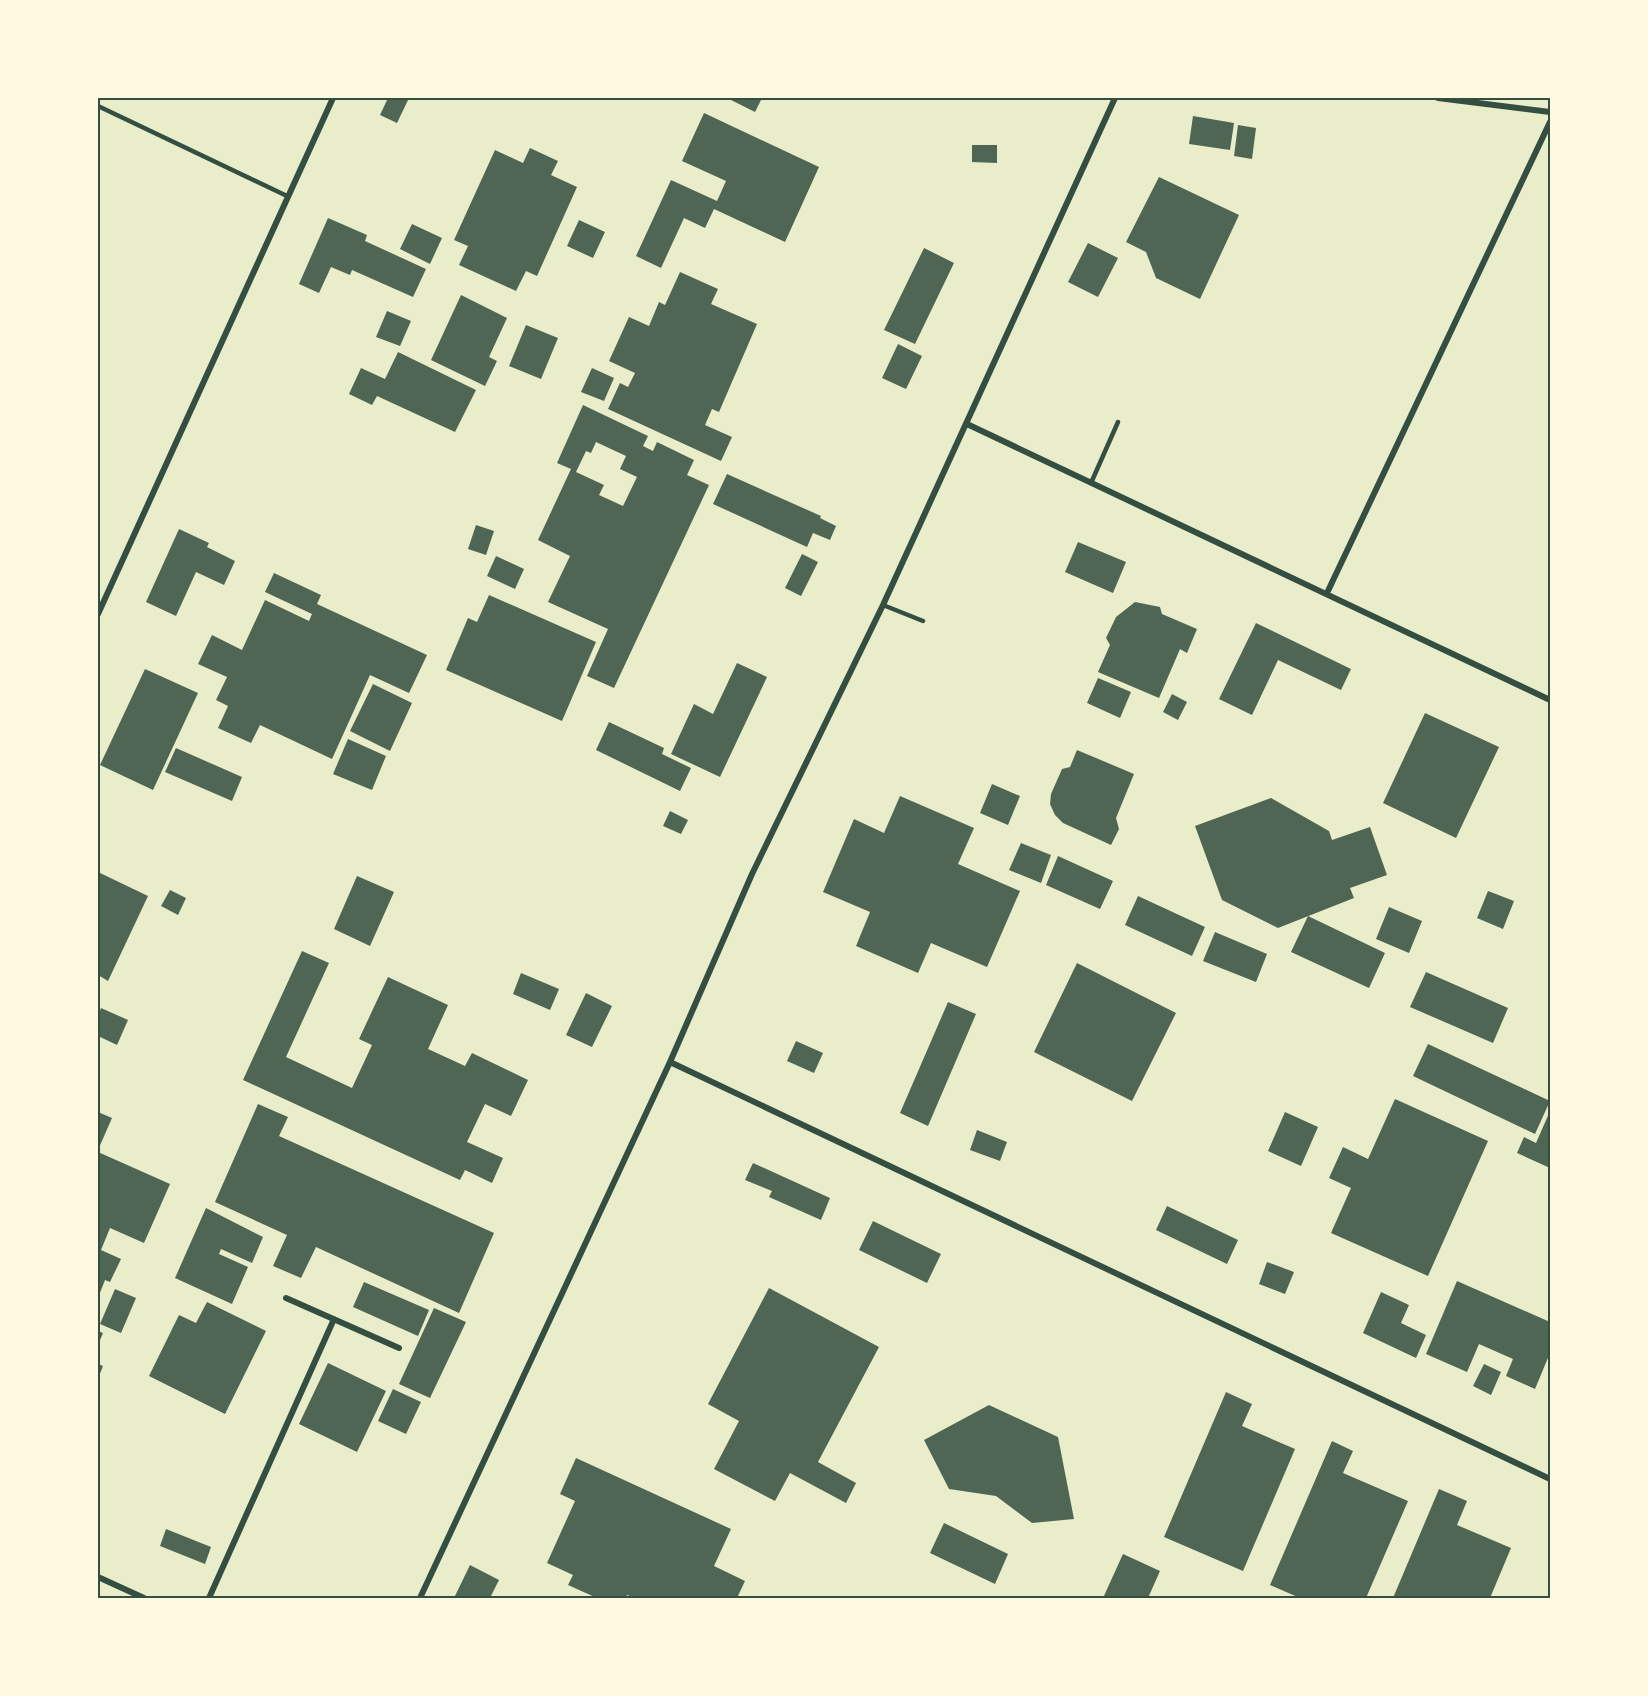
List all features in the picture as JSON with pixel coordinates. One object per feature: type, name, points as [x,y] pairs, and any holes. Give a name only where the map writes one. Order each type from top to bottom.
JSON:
[{"type":"street","points":[[98,614],[333,98]]},
{"type":"street","points":[[420,1599],[670,1062],[752,874],[883,605],[1115,98]]},
{"type":"street","points":[[1438,98],[1551,112]]},
{"type":"street","points":[[1327,593],[1551,122]]},
{"type":"street","points":[[967,424],[1551,700]]},
{"type":"street","points":[[670,1062],[1551,1479]]},
{"type":"street","points":[[286,1298],[399,1348]]},
{"type":"street","points":[[209,1599],[334,1319]]},
{"type":"street","points":[[98,1577],[144,1599]]},
{"type":"lane","points":[[98,106],[287,196]]},
{"type":"lane","points":[[1091,483],[1118,422]]},
{"type":"lane","points":[[883,605],[923,621]]},
{"type":"building","points":[[388,98],[409,98],[397,123],[380,115]]},
{"type":"building","points":[[727,98],[762,98],[755,112]]},
{"type":"building","points":[[704,113],[819,167],[785,242],[714,209],[705,228],[684,218],[661,268],[636,256],[671,180],[717,201],[726,181],[682,161]]},
{"type":"building","points":[[1193,116],[1234,123],[1230,150],[1189,144]]},
{"type":"building","points":[[1238,125],[1256,128],[1252,159],[1234,156]]},
{"type":"building","points":[[972,145],[997,145],[997,163],[972,162]]},
{"type":"building","points":[[530,148],[558,161],[551,175],[577,187],[537,276],[526,271],[516,291],[459,265],[468,246],[454,240],[495,150],[523,163]]},
{"type":"building","points":[[1159,177],[1239,215],[1200,299],[1156,278],[1146,252],[1126,242]]},
{"type":"building","points":[[328,218],[367,235],[365,241],[426,269],[413,297],[352,270],[350,275],[331,267],[319,293],[299,284]]},
{"type":"building","points":[[579,220],[605,232],[593,258],[567,246]]},
{"type":"building","points":[[412,224],[442,238],[430,264],[400,249]]},
{"type":"building","points":[[1088,243],[1118,258],[1098,297],[1068,282]]},
{"type":"building","points":[[924,248],[954,263],[915,344],[884,330]]},
{"type":"building","points":[[680,272],[718,289],[711,304],[757,324],[719,412],[712,409],[705,425],[732,437],[721,461],[608,409],[620,383],[628,387],[635,373],[609,361],[629,317],[649,326],[659,302],[665,305]]},
{"type":"building","points":[[461,295],[507,318],[489,357],[497,361],[485,386],[431,360]]},
{"type":"building","points":[[387,311],[411,321],[400,346],[376,337]]},
{"type":"building","points":[[526,325],[558,338],[541,379],[509,366]]},
{"type":"building","points":[[898,344],[922,356],[906,389],[882,378]]},
{"type":"building","points":[[398,352],[476,390],[455,432],[377,396],[372,405],[349,394],[361,368],[385,379]]},
{"type":"building","points":[[592,368],[614,378],[604,401],[581,392]]},
{"type":"building","points":[[583,405],[648,436],[643,446],[653,451],[657,442],[694,460],[687,475],[709,485],[614,688],[587,676],[608,629],[548,602],[570,556],[538,540],[571,469],[557,463]],"holes":[[[596,442],[626,456],[620,469],[637,477],[623,506],[599,495],[604,485],[576,472],[586,451],[591,453]]]},
{"type":"building","points":[[727,474],[821,516],[820,518],[836,526],[830,540],[813,533],[807,547],[713,504]]},
{"type":"building","points":[[476,525],[494,531],[486,555],[468,549]]},
{"type":"building","points":[[179,529],[209,543],[207,547],[235,561],[224,585],[196,572],[176,616],[146,602]]},
{"type":"building","points":[[1078,542],[1126,562],[1113,593],[1065,572]]},
{"type":"building","points":[[802,554],[818,562],[801,596],[785,588]]},
{"type":"building","points":[[496,556],[524,569],[515,589],[487,576]]},
{"type":"building","points":[[274,573],[321,595],[317,604],[427,655],[409,693],[370,675],[332,759],[260,725],[251,743],[218,728],[228,706],[216,700],[227,677],[198,664],[212,635],[242,650],[265,600],[309,621],[312,614],[265,592]]},
{"type":"building","points":[[489,595],[596,642],[562,721],[446,670],[468,618],[477,622]]},
{"type":"building","points":[[1135,602],[1160,607],[1162,614],[1197,629],[1187,653],[1180,649],[1159,698],[1098,672],[1110,645],[1106,638],[1116,617]]},
{"type":"building","points":[[1256,623],[1351,669],[1341,690],[1278,660],[1252,715],[1219,699]]},
{"type":"building","points":[[737,663],[767,677],[720,777],[671,754],[694,704],[713,714]]},
{"type":"building","points":[[145,669],[198,693],[153,790],[100,765]]},
{"type":"building","points":[[1098,678],[1131,692],[1120,718],[1087,703]]},
{"type":"building","points":[[373,684],[412,703],[390,751],[350,731]]},
{"type":"building","points":[[1172,694],[1187,702],[1178,720],[1163,712]]},
{"type":"building","points":[[1425,713],[1499,747],[1456,838],[1383,803]]},
{"type":"building","points":[[609,722],[664,748],[662,754],[691,768],[680,791],[596,750]]},
{"type":"building","points":[[348,739],[386,756],[372,790],[333,774]]},
{"type":"building","points":[[176,748],[242,777],[232,801],[165,772]]},
{"type":"building","points":[[1077,750],[1134,774],[1116,818],[1119,829],[1111,845],[1063,823],[1055,815],[1050,804],[1051,794],[1062,769],[1070,767]]},
{"type":"building","points":[[992,784],[1020,796],[1008,825],[980,813]]},
{"type":"building","points":[[900,796],[974,828],[958,864],[1020,891],[987,967],[931,943],[918,973],[856,946],[870,912],[823,892],[854,819],[884,833]]},
{"type":"building","points":[[1271,798],[1329,831],[1332,840],[1370,827],[1387,875],[1350,888],[1354,898],[1278,928],[1222,900],[1195,826]]},
{"type":"building","points":[[670,811],[688,820],[681,834],[663,826]]},
{"type":"building","points":[[1021,843],[1051,855],[1041,883],[1009,870]]},
{"type":"building","points":[[1058,856],[1113,881],[1100,909],[1046,885]]},
{"type":"building","points":[[98,872],[148,896],[108,981],[98,975]]},
{"type":"building","points":[[357,876],[394,892],[370,946],[334,929]]},
{"type":"building","points":[[170,890],[186,898],[178,915],[161,906]]},
{"type":"building","points":[[1488,891],[1514,901],[1503,929],[1477,918]]},
{"type":"building","points":[[1138,896],[1205,927],[1192,956],[1125,925]]},
{"type":"building","points":[[1389,907],[1422,921],[1409,953],[1376,939]]},
{"type":"building","points":[[1308,916],[1385,953],[1369,988],[1291,952]]},
{"type":"building","points":[[1215,932],[1267,954],[1256,982],[1203,961]]},
{"type":"building","points":[[302,951],[329,963],[286,1057],[352,1088],[372,1045],[359,1039],[388,977],[448,1005],[428,1049],[465,1066],[472,1053],[528,1080],[511,1116],[485,1104],[467,1142],[503,1158],[492,1183],[465,1170],[460,1180],[243,1080]]},
{"type":"building","points":[[1077,963],[1176,1013],[1132,1101],[1034,1052]]},
{"type":"building","points":[[1426,972],[1508,1008],[1493,1043],[1410,1007]]},
{"type":"building","points":[[521,973],[559,989],[550,1010],[513,994]]},
{"type":"building","points":[[586,993],[612,1006],[592,1047],[566,1035]]},
{"type":"building","points":[[948,1002],[976,1014],[928,1126],[900,1113]]},
{"type":"building","points":[[101,1008],[128,1020],[117,1045],[98,1036],[98,1016]]},
{"type":"building","points":[[796,1041],[823,1053],[814,1073],[787,1061]]},
{"type":"building","points":[[1428,1044],[1550,1101],[1535,1134],[1413,1076]]},
{"type":"building","points":[[1395,1099],[1488,1141],[1428,1276],[1331,1233],[1351,1188],[1329,1178],[1343,1147],[1368,1159]]},
{"type":"building","points":[[258,1104],[288,1117],[279,1136],[494,1233],[459,1313],[316,1247],[301,1278],[273,1266],[287,1235],[215,1202]]},
{"type":"building","points":[[1550,1111],[1550,1168],[1517,1153],[1524,1137],[1536,1143]]},
{"type":"building","points":[[98,1112],[112,1118],[98,1150]]},
{"type":"building","points":[[1285,1112],[1318,1127],[1301,1166],[1268,1151]]},
{"type":"building","points":[[977,1130],[1007,1142],[1000,1161],[970,1150]]},
{"type":"building","points":[[98,1152],[170,1184],[144,1243],[110,1228],[101,1250],[121,1259],[110,1282],[105,1280],[98,1298]]},
{"type":"building","points":[[753,1163],[830,1198],[821,1220],[769,1197],[772,1191],[745,1180]]},
{"type":"building","points":[[1167,1206],[1238,1240],[1227,1264],[1156,1230]]},
{"type":"building","points":[[206,1208],[263,1237],[252,1263],[221,1249],[219,1254],[248,1267],[232,1304],[175,1278]]},
{"type":"building","points":[[873,1221],[941,1254],[927,1283],[859,1250]]},
{"type":"building","points":[[1267,1262],[1294,1272],[1285,1294],[1259,1284]]},
{"type":"building","points":[[1457,1281],[1550,1322],[1550,1353],[1535,1389],[1506,1376],[1513,1359],[1479,1344],[1467,1372],[1426,1354]]},
{"type":"building","points":[[364,1282],[429,1310],[418,1336],[353,1307]]},
{"type":"building","points":[[769,1288],[879,1347],[818,1462],[856,1483],[846,1503],[790,1473],[775,1501],[714,1469],[739,1421],[708,1404]]},
{"type":"building","points":[[115,1289],[136,1298],[121,1333],[100,1324]]},
{"type":"building","points":[[1381,1292],[1409,1305],[1401,1323],[1426,1335],[1416,1358],[1363,1333]]},
{"type":"building","points":[[207,1302],[266,1331],[225,1414],[149,1376],[179,1315],[196,1323]]},
{"type":"building","points":[[434,1308],[466,1322],[430,1398],[399,1384]]},
{"type":"building","points":[[98,1331],[103,1333],[98,1345]]},
{"type":"building","points":[[328,1363],[386,1391],[357,1452],[299,1424]]},
{"type":"building","points":[[98,1364],[103,1366],[98,1379]]},
{"type":"building","points":[[1484,1364],[1501,1372],[1491,1395],[1473,1386]]},
{"type":"building","points":[[393,1389],[421,1402],[406,1434],[378,1421]]},
{"type":"building","points":[[1226,1392],[1252,1404],[1242,1426],[1295,1449],[1243,1571],[1164,1537]]},
{"type":"building","points":[[989,1405],[1058,1437],[1074,1519],[1032,1523],[996,1496],[949,1489],[924,1440]]},
{"type":"building","points":[[1332,1441],[1353,1451],[1343,1473],[1408,1501],[1366,1598],[1300,1598],[1270,1585]]},
{"type":"building","points":[[576,1458],[731,1529],[714,1566],[745,1581],[737,1598],[635,1598],[627,1595],[626,1598],[597,1598],[568,1585],[573,1575],[547,1563],[575,1501],[560,1494]]},
{"type":"building","points":[[1439,1489],[1467,1501],[1457,1525],[1511,1548],[1490,1598],[1393,1598]]},
{"type":"building","points":[[944,1523],[1008,1554],[995,1584],[930,1553]]},
{"type":"building","points":[[166,1529],[211,1547],[205,1564],[160,1546]]},
{"type":"building","points":[[1123,1554],[1160,1571],[1148,1598],[1103,1598]]},
{"type":"building","points":[[470,1565],[499,1580],[490,1598],[454,1598]]}]
